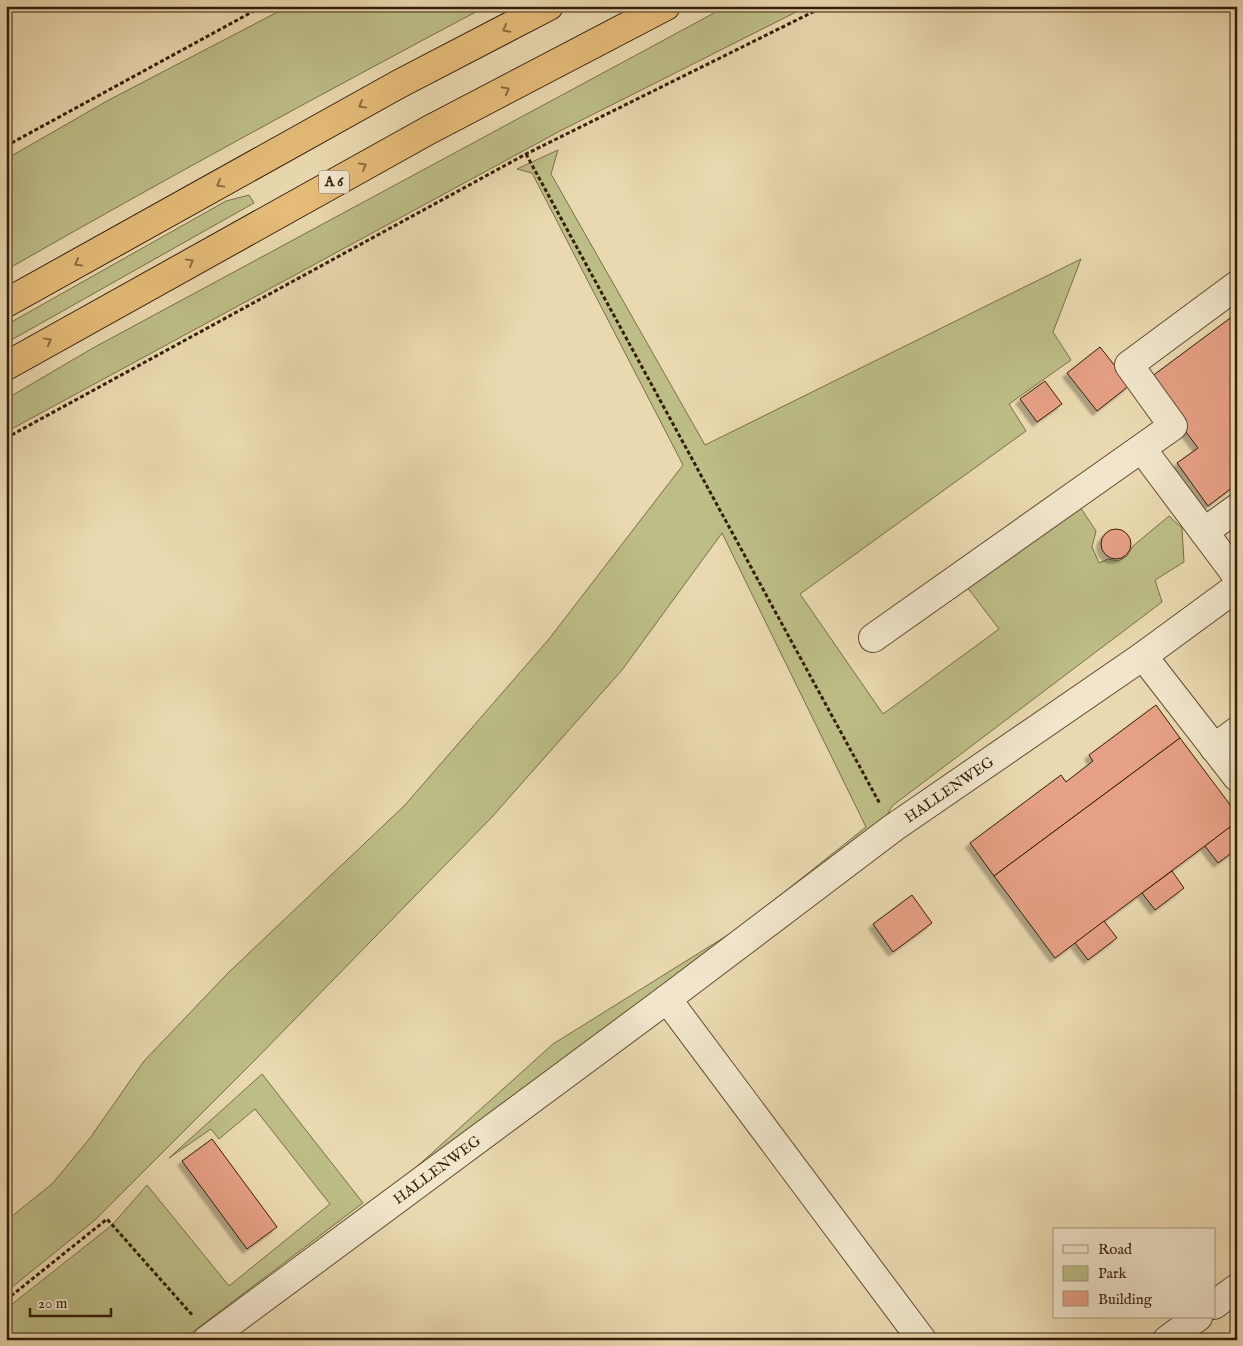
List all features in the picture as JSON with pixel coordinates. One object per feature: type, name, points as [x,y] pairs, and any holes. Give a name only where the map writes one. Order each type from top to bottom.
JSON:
[{"type":"highway","points":[[6,303],[390,89],[549,6]]},
{"type":"highway","name":"A 6","points":[[6,366],[429,130],[666,6]]},
{"type":"street","points":[[873,638],[1173,426],[1128,365],[1237,285]]},
{"type":"street","points":[[1142,448],[1237,576]]},
{"type":"street","points":[[1204,532],[1237,508]]},
{"type":"street","name":"HALLENWEG","points":[[209,1338],[667,999],[893,828],[1143,656],[1237,587]]},
{"type":"street","points":[[1143,656],[1237,778]]},
{"type":"street","points":[[1214,748],[1237,731]]},
{"type":"street","points":[[667,999],[820,1201],[922,1340]]},
{"type":"street","points":[[1216,1304],[1237,1288]]},
{"type":"street","points":[[1168,1340],[1197,1318]]},
{"type":"path","points":[[6,146],[263,6]]},
{"type":"path","points":[[6,438],[526,154],[825,6]]},
{"type":"path","points":[[526,154],[893,828]]},
{"type":"path","points":[[6,1300],[107,1219],[209,1338]]},
{"type":"green space","points":[[289,6],[487,6],[245,136],[6,270],[6,159],[107,101]]},
{"type":"green space","points":[[727,6],[808,6],[560,131],[6,432],[6,399],[93,348]]},
{"type":"green space","points":[[558,150],[551,174],[705,445],[1081,259],[1053,332],[1071,360],[1009,404],[1026,431],[800,594],[883,714],[999,629],[967,587],[1080,507],[1096,531],[1092,547],[1099,563],[1108,559],[1118,561],[1127,556],[1133,546],[1169,516],[1182,528],[1184,562],[1155,580],[1162,602],[892,806],[878,832],[373,1206],[553,1044],[739,928],[866,827],[722,533],[622,670],[492,817],[254,1061],[95,1220],[6,1292],[6,1221],[52,1184],[90,1138],[144,1061],[228,973],[405,805],[549,639],[683,465],[532,173],[517,169]]},
{"type":"green space","points":[[249,195],[254,203],[6,343],[6,325],[226,201]]},
{"type":"green space","points":[[262,1074],[363,1203],[182,1340],[6,1340],[6,1309],[112,1225],[147,1185],[229,1286],[330,1204],[255,1109],[219,1139],[211,1129],[169,1158]]},
{"type":"building","points":[[1237,313],[1237,484],[1208,506],[1177,463],[1198,448],[1147,380]]},
{"type":"building","points":[[1100,347],[1130,385],[1097,411],[1067,373]]},
{"type":"building","points":[[1045,381],[1062,404],[1037,422],[1020,399]]},
{"type":"building","points":[[1116,529],[1127,533],[1131,544],[1127,555],[1116,559],[1105,555],[1101,544],[1105,533]]},
{"type":"building","points":[[1156,705],[1180,738],[994,876],[970,843],[1061,775],[1066,782],[1093,761],[1089,755]]},
{"type":"building","points":[[1180,738],[1237,814],[1237,822],[1055,958],[994,876]]},
{"type":"building","points":[[1235,823],[1237,849],[1218,863],[1205,846]]},
{"type":"building","points":[[1172,871],[1184,888],[1155,910],[1142,893]]},
{"type":"building","points":[[912,895],[932,923],[893,952],[873,924]]},
{"type":"building","points":[[1104,921],[1117,938],[1088,960],[1075,943]]},
{"type":"building","points":[[212,1139],[277,1227],[247,1249],[182,1161]]}]
